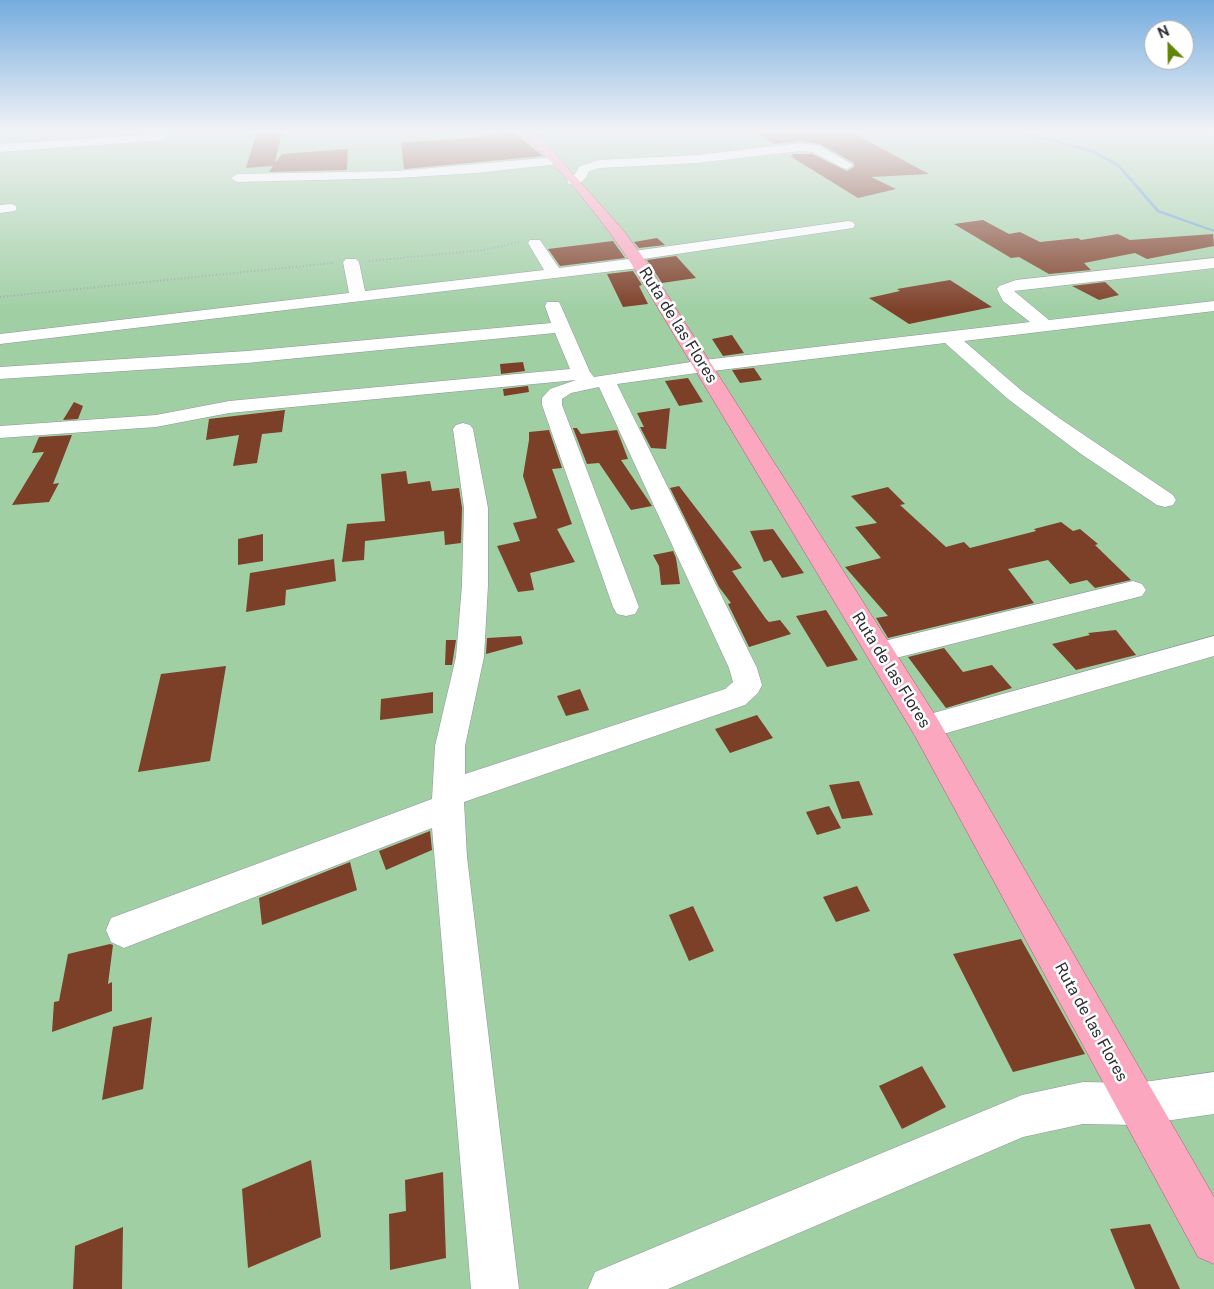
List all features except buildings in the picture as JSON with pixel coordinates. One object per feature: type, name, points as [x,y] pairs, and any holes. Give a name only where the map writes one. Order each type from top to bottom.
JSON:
[{"type":"main road","name":"Ruta de las Flores","points":[[581,191],[636,259],[926,727],[1214,1241]]},
{"type":"street","points":[[0,339],[554,273],[848,225]]},
{"type":"street","points":[[535,243],[554,273]]},
{"type":"street","points":[[351,262],[358,297]]},
{"type":"street","points":[[1046,326],[1009,297],[1005,289],[1016,285],[1214,263]]},
{"type":"street","points":[[124,930],[448,800],[735,697],[748,686],[743,668],[592,379],[561,327],[553,306]]},
{"type":"street","points":[[0,432],[156,421],[229,407],[592,379],[1214,306]]},
{"type":"street","points":[[0,373],[247,357],[561,327]]},
{"type":"street","points":[[949,337],[1015,394],[1072,438],[1106,463],[1165,500]]},
{"type":"street","points":[[592,379],[557,393],[552,398],[552,405],[626,607]]},
{"type":"street","points":[[463,429],[476,508],[475,585],[470,657],[450,746],[448,800],[461,974],[495,1289]]},
{"type":"street","points":[[880,652],[1133,590]]},
{"type":"street","points":[[926,727],[1214,646]]},
{"type":"street","points":[[612,1289],[1022,1116],[1083,1103],[1137,1104],[1214,1093]]},
{"type":"path","points":[[0,297],[274,268],[459,253],[485,250],[518,242],[535,243]]},
{"type":"green space","points":[[0,191],[1214,191],[1214,1289],[0,1289]]},
{"type":"waterway","points":[[1141,191],[1158,211],[1214,231]]}]
